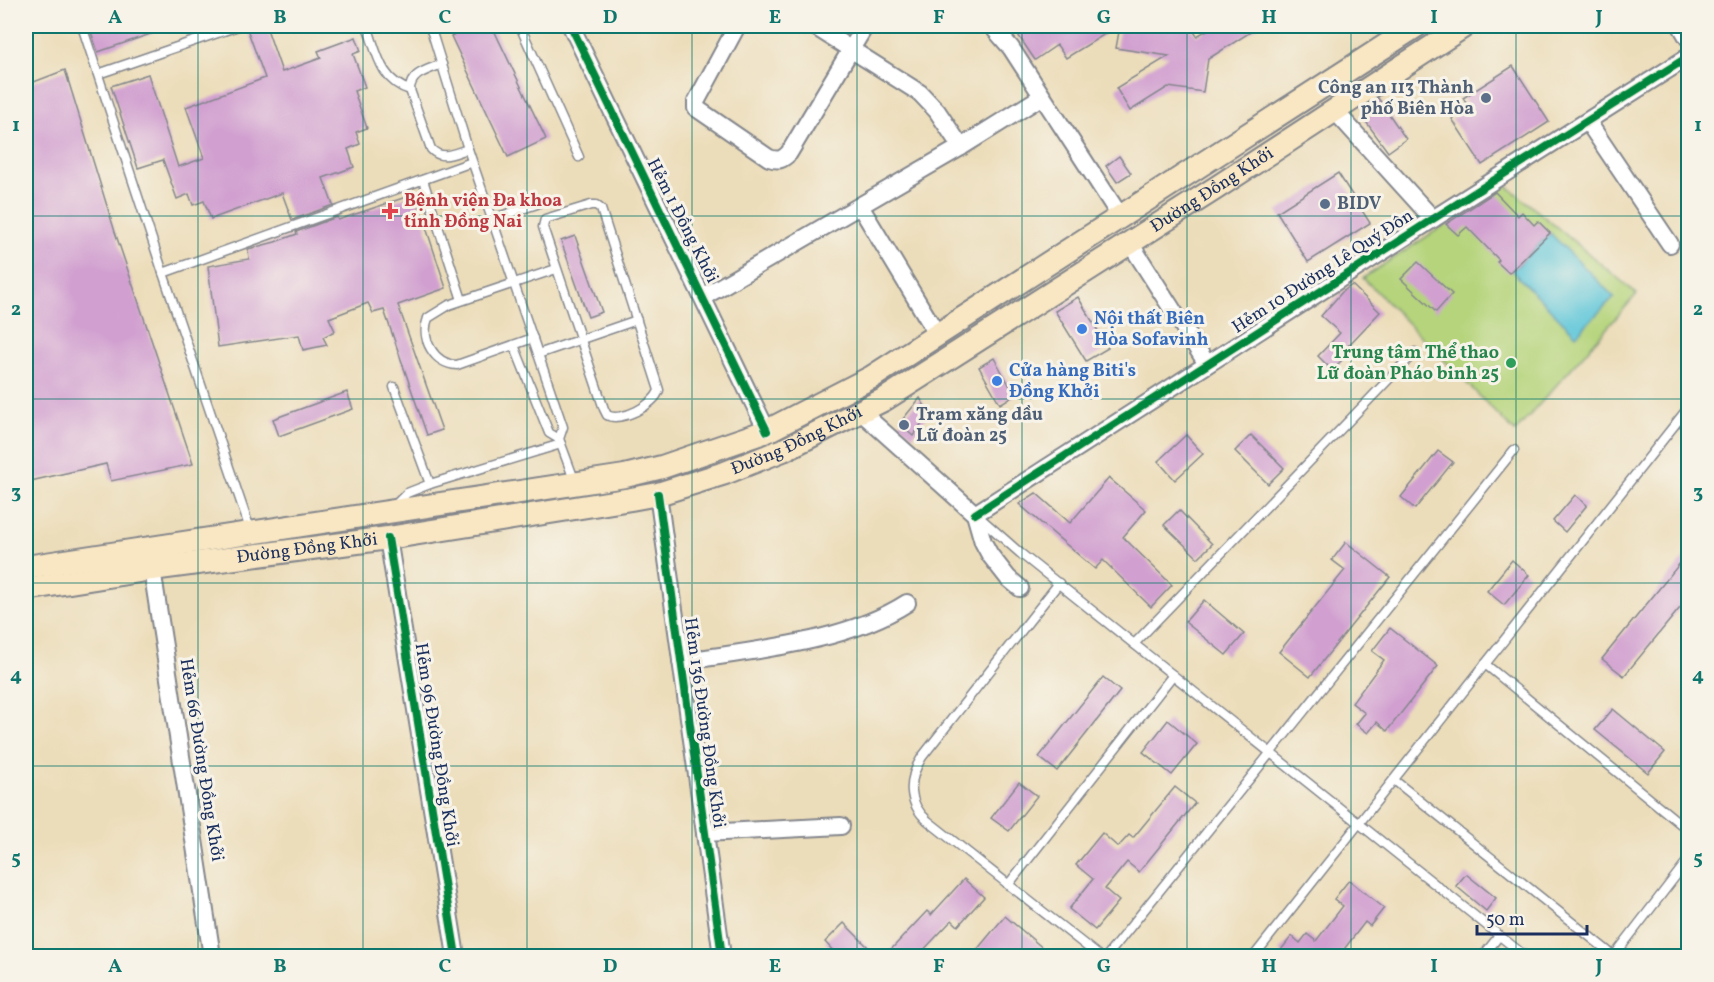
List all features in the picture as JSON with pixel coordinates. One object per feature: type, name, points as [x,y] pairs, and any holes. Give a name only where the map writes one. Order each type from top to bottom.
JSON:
[{"type":"main road","name":"Đường Đồng Khởi","points":[[26,589],[251,532],[625,476],[662,467],[767,431],[872,377],[1416,26]]},
{"type":"main road","name":"Đường Đồng Khởi","points":[[26,567],[388,538],[658,494],[725,473],[773,454],[885,399],[1464,26]]},
{"type":"main road","points":[[1212,157],[1227,180]]},
{"type":"main road","points":[[847,390],[861,412]]},
{"type":"street","name":"Hẻm 1 Đồng Khởi","points":[[571,26],[767,431]]},
{"type":"street","points":[[737,26],[696,102],[696,108],[759,152],[777,161],[789,153],[865,26]]},
{"type":"street","points":[[814,26],[920,93],[930,102],[961,147]]},
{"type":"street","points":[[992,26],[1011,48],[1120,216]]},
{"type":"street","points":[[1681,26],[1689,38]]},
{"type":"street","name":"Hẻm 10 Đường Lê Quý Đôn","points":[[975,514],[1689,57]]},
{"type":"street","points":[[703,297],[961,147],[1041,97]]},
{"type":"street","points":[[1335,111],[1433,219]]},
{"type":"street","points":[[1588,122],[1670,244]]},
{"type":"street","points":[[860,206],[937,334]]},
{"type":"street","points":[[1130,243],[1207,364]]},
{"type":"street","points":[[861,412],[975,514],[983,542],[990,555],[1008,578],[1020,588]]},
{"type":"street","name":"Hẻm 136 Đường Đồng Khởi","points":[[658,494],[721,957]]},
{"type":"street","name":"Hẻm 96 Đường Đồng Khởi","points":[[388,538],[456,957]]},
{"type":"street","name":"Hẻm 66 Đường Đồng Khởi","points":[[151,558],[212,957]]},
{"type":"street","points":[[681,662],[793,644],[850,629],[891,614],[907,603]]},
{"type":"street","points":[[705,833],[841,826]]},
{"type":"lane","points":[[82,26],[251,532]]},
{"type":"lane","points":[[98,74],[238,26]]},
{"type":"lane","points":[[367,26],[389,79],[399,87],[410,90]]},
{"type":"lane","points":[[445,26],[430,28],[472,162],[562,427],[560,441],[575,482]]},
{"type":"lane","points":[[520,26],[579,157]]},
{"type":"lane","points":[[442,64],[415,75],[410,84],[410,90],[431,149],[443,157],[468,149]]},
{"type":"lane","points":[[163,273],[472,162]]},
{"type":"lane","points":[[423,180],[462,300]]},
{"type":"lane","points":[[492,219],[537,204]]},
{"type":"lane","points":[[596,205],[601,209],[637,320],[659,390],[657,397],[642,408],[615,418],[607,415],[604,409],[580,341],[543,228],[545,219],[596,205]]},
{"type":"lane","points":[[533,338],[457,365],[439,361],[425,331],[426,324],[434,313],[462,300],[556,269]]},
{"type":"lane","points":[[538,354],[637,320]]},
{"type":"lane","points":[[514,345],[549,433],[560,441]]},
{"type":"lane","points":[[1134,644],[1415,352]]},
{"type":"lane","points":[[394,387],[430,484]]},
{"type":"lane","points":[[1254,957],[1689,408]]},
{"type":"lane","points":[[390,511],[407,493],[560,441]]},
{"type":"lane","points":[[1107,957],[1514,450]]},
{"type":"lane","points":[[975,514],[1524,957]]},
{"type":"lane","points":[[1059,583],[922,757],[911,784],[913,800],[921,815],[1099,957]]},
{"type":"lane","points":[[1485,664],[1689,830]]},
{"type":"lane","points":[[1008,885],[1173,675]]},
{"type":"lane","points":[[1394,780],[1614,956],[1689,861]]},
{"type":"lane","points":[[1483,957],[1499,936]]},
{"type":"green space","name":"Trung tâm Thể thao Lữ đoàn Pháo binh 25","points":[[1506,185],[1637,294],[1515,432],[1363,278]]},
{"type":"water","points":[[1550,233],[1614,297],[1576,335],[1512,271]]},
{"type":"building","points":[[89,26],[171,26],[171,27],[98,52]]},
{"type":"building","points":[[246,26],[266,26],[282,72],[321,58],[318,51],[356,37],[361,51],[353,54],[365,87],[354,91],[367,128],[356,132],[360,144],[348,149],[354,167],[323,178],[333,205],[292,220],[282,193],[211,219],[204,201],[193,205],[189,194],[177,199],[163,160],[138,168],[111,86],[148,74],[178,167],[204,158],[186,107],[265,78]]},
{"type":"building","points":[[472,26],[492,26],[546,139],[508,157],[451,36]]},
{"type":"building","points":[[1012,26],[1118,26],[1066,58],[1057,45],[1035,60]]},
{"type":"building","points":[[1120,26],[1190,26],[1197,36],[1214,26],[1260,26],[1208,59],[1203,92],[1168,87],[1130,111],[1116,88],[1169,56],[1116,48]]},
{"type":"building","points":[[1513,66],[1549,122],[1482,165],[1452,119],[1469,108],[1463,98]]},
{"type":"building","points":[[65,70],[115,232],[193,464],[111,481],[106,464],[26,482],[26,85]]},
{"type":"building","points":[[1378,98],[1406,139],[1388,152],[1362,113],[1363,108]]},
{"type":"building","points":[[1119,156],[1131,173],[1117,182],[1106,166]]},
{"type":"building","points":[[1338,173],[1370,223],[1308,262],[1277,212]]},
{"type":"building","points":[[1495,192],[1518,216],[1522,212],[1534,225],[1538,221],[1550,233],[1509,273],[1467,227],[1458,235],[1446,224]]},
{"type":"building","points":[[415,194],[446,288],[398,305],[442,430],[427,435],[384,310],[373,313],[368,303],[329,318],[335,331],[323,337],[327,345],[303,350],[299,335],[218,347],[208,266],[249,259],[248,249],[275,242],[337,217],[338,220]]},
{"type":"building","points":[[575,236],[602,312],[588,317],[561,241]]},
{"type":"building","points":[[1418,262],[1452,294],[1436,312],[1401,279]]},
{"type":"building","points":[[1352,285],[1380,312],[1345,349],[1349,353],[1332,370],[1318,356],[1340,333],[1321,316],[1342,292]]},
{"type":"building","points":[[1078,297],[1108,348],[1086,361],[1055,311]]},
{"type":"building","points":[[994,358],[1015,395],[1000,404],[979,367]]},
{"type":"building","points":[[347,392],[353,409],[279,436],[273,419]]},
{"type":"building","points":[[920,398],[929,413],[913,436],[899,424]]},
{"type":"building","points":[[1186,435],[1203,454],[1175,480],[1158,461]]},
{"type":"building","points":[[1251,435],[1284,468],[1268,484],[1235,451]]},
{"type":"building","points":[[1438,451],[1453,462],[1415,509],[1401,497]]},
{"type":"building","points":[[1109,478],[1146,510],[1123,537],[1172,585],[1151,607],[1103,560],[1095,569],[1019,504],[1036,493],[1070,523]]},
{"type":"building","points":[[1575,495],[1587,505],[1565,532],[1553,521]]},
{"type":"building","points":[[1179,510],[1212,544],[1198,558],[1164,525]]},
{"type":"building","points":[[1346,542],[1390,577],[1310,677],[1279,652],[1345,570],[1332,560]]},
{"type":"building","points":[[1689,552],[1689,597],[1624,676],[1602,659]]},
{"type":"building","points":[[1512,560],[1529,575],[1504,605],[1487,591]]},
{"type":"building","points":[[1204,600],[1244,634],[1226,655],[1185,622]]},
{"type":"building","points":[[1390,628],[1438,666],[1387,731],[1377,722],[1368,733],[1356,724],[1365,713],[1352,703],[1384,660],[1372,651]]},
{"type":"building","points":[[1103,677],[1120,691],[1057,771],[1039,757]]},
{"type":"building","points":[[1613,709],[1665,752],[1648,773],[1595,730]]},
{"type":"building","points":[[1168,720],[1197,744],[1172,775],[1143,752]]},
{"type":"building","points":[[1019,782],[1037,796],[1009,831],[991,818]]},
{"type":"building","points":[[1175,787],[1195,803],[1139,872],[1127,862],[1105,889],[1119,901],[1095,930],[1069,909],[1093,879],[1076,865],[1102,833],[1118,847],[1129,835],[1133,838]]},
{"type":"building","points":[[1466,874],[1496,898],[1486,911],[1456,886]]},
{"type":"building","points":[[964,879],[984,897],[958,926],[952,920],[917,957],[884,957],[927,911],[931,915]]},
{"type":"building","points":[[1349,880],[1384,908],[1370,926],[1365,922],[1338,957],[1288,957],[1280,951],[1292,936],[1300,943],[1307,934],[1316,941],[1343,906],[1334,899]]},
{"type":"building","points":[[1005,916],[1031,938],[1053,957],[971,957]]},
{"type":"building","points":[[844,923],[878,957],[839,957],[825,942]]},
{"type":"cycle path","points":[[571,26],[767,431]]},
{"type":"cycle path","points":[[975,514],[1688,57]]},
{"type":"cycle path","points":[[658,494],[722,956]]},
{"type":"cycle path","points":[[388,538],[456,956]]},
{"type":"place","name":"Công an 113 Thành phố Biên Hòa","points":[[1486,98]]},
{"type":"place","name":"BIDV","points":[[1325,204]]},
{"type":"place","name":"Bệnh viện Đa khoa tỉnh Đồng Nai","points":[[390,211]]},
{"type":"place","name":"Nội thất Biên Hòa Sofavinh","points":[[1082,329]]},
{"type":"place","name":"Trung tâm Thể thao Lữ đoàn Pháo binh 25","points":[[1511,363]]},
{"type":"place","name":"Cửa hàng Biti's Đồng Khởi","points":[[997,381]]},
{"type":"place","name":"Trạm xăng dầu Lữ đoàn 25","points":[[904,425]]}]
